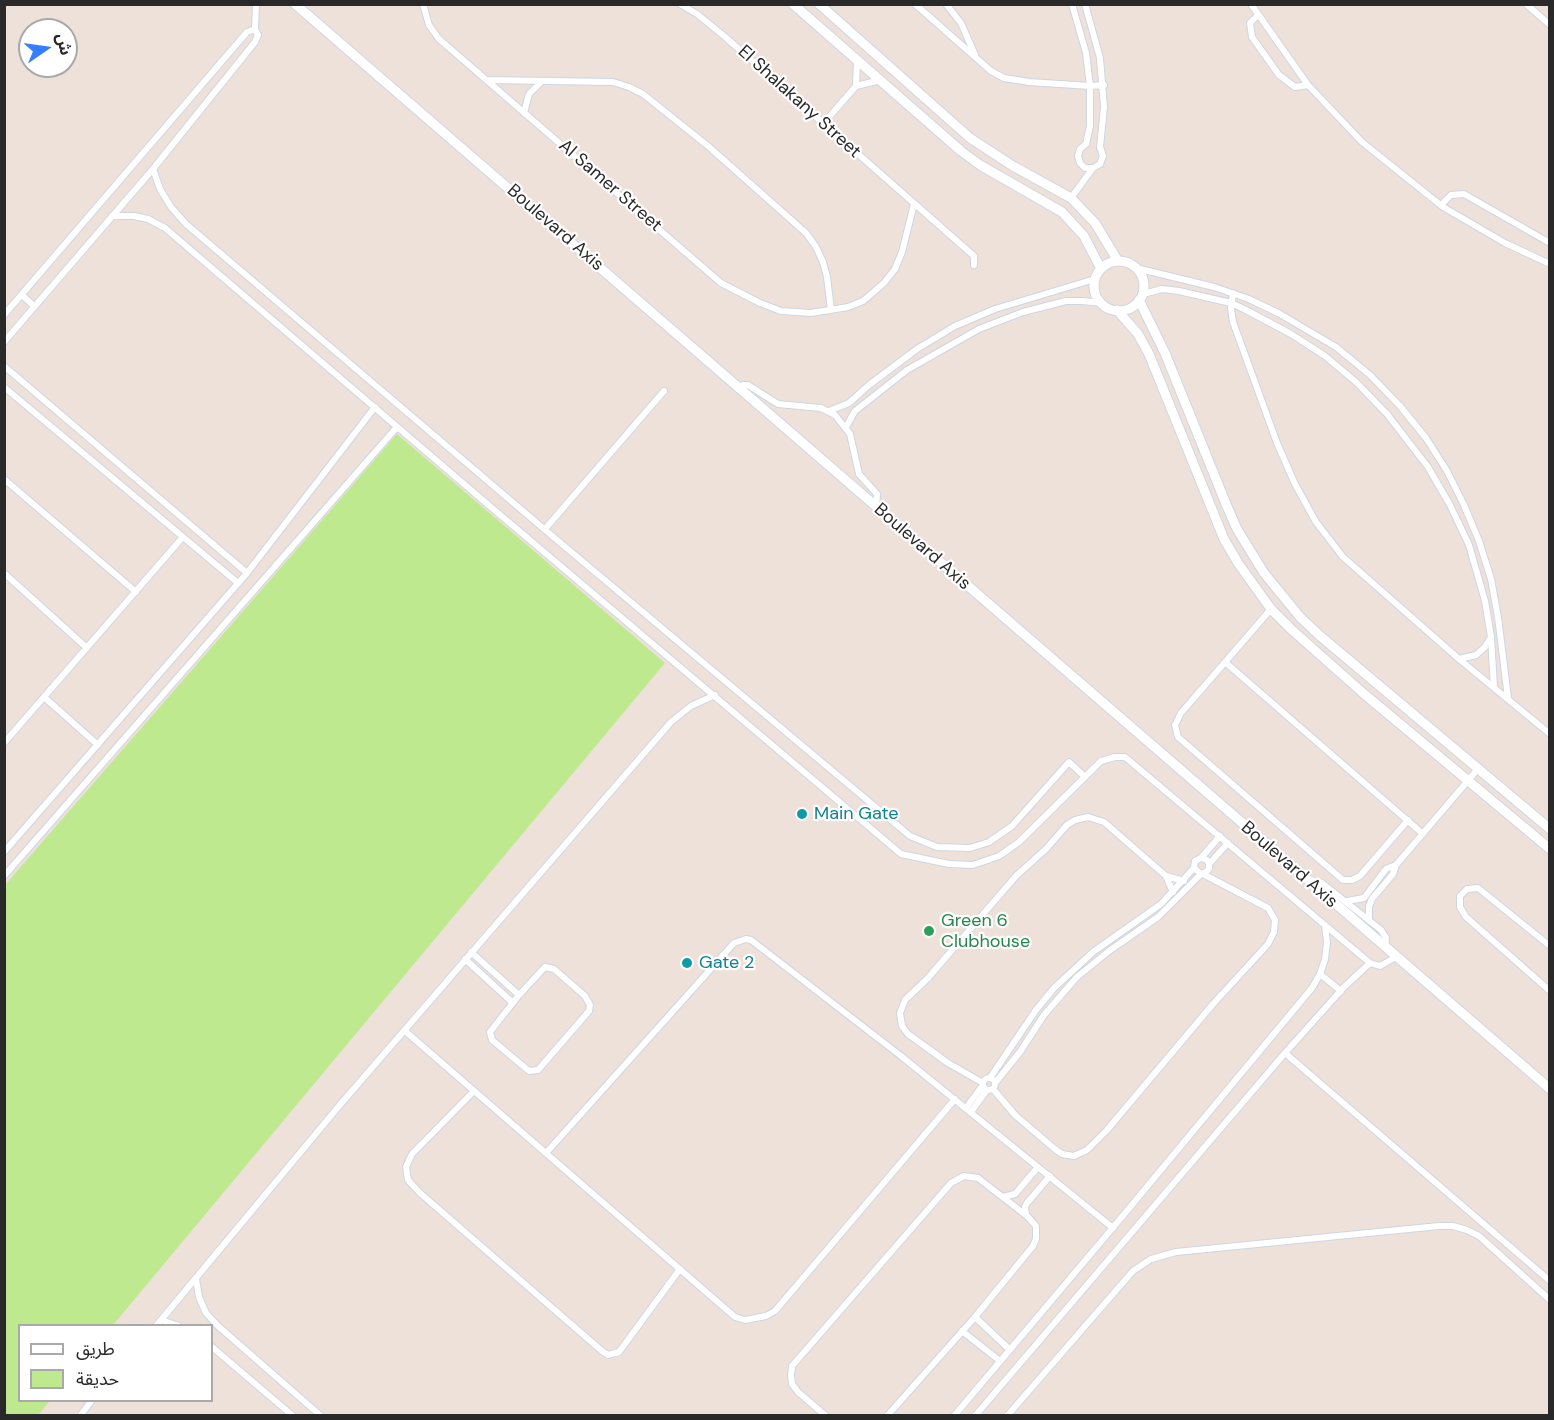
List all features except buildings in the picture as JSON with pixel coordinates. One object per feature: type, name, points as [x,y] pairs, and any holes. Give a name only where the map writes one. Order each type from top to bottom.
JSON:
[{"type":"street","points":[[4,342],[153,168],[255,42],[258,35],[255,29],[255,4]]},
{"type":"street","name":"Boulevard Axis","points":[[295,4],[1304,879],[1550,1089]]},
{"type":"street","name":"Al Samer Street","points":[[423,4],[429,25],[439,39],[721,283],[743,296],[781,311],[811,313],[831,310]]},
{"type":"street","name":"El Shalakany Street","points":[[680,4],[715,28],[974,256],[974,265]]},
{"type":"street","points":[[793,4],[961,151],[980,165],[1062,212],[1084,236],[1101,269]]},
{"type":"street","points":[[819,4],[970,138],[1005,161],[1071,198],[1095,223],[1118,261]]},
{"type":"street","points":[[915,4],[991,71],[1004,78],[1029,82],[1104,85]]},
{"type":"street","points":[[946,4],[961,23],[975,55]]},
{"type":"street","points":[[1072,4],[1086,53],[1090,86],[1090,126],[1086,144]]},
{"type":"street","points":[[1071,198],[1093,168],[1102,161],[1103,156],[1100,147],[1104,85],[1096,37],[1085,4]]},
{"type":"street","points":[[1251,4],[1257,16],[1308,85],[1362,142],[1441,205],[1505,243],[1550,264]]},
{"type":"street","points":[[1526,4],[1550,25]]},
{"type":"street","points":[[1257,16],[1250,23],[1252,37],[1279,75],[1294,87],[1308,85]]},
{"type":"street","points":[[4,315],[246,32],[255,29]]},
{"type":"street","points":[[856,86],[857,59]]},
{"type":"street","points":[[487,80],[620,84],[635,89],[708,146],[806,233],[823,262],[831,310],[863,301],[884,284],[895,269],[902,252],[914,204]]},
{"type":"street","points":[[823,124],[856,86],[881,80]]},
{"type":"street","points":[[524,113],[529,94],[542,81]]},
{"type":"street","points":[[1093,168],[1085,168],[1080,163],[1078,156],[1080,149],[1086,144],[1093,143],[1100,147]]},
{"type":"street","points":[[153,168],[160,189],[171,207],[186,224],[910,836],[937,847],[970,848],[989,842],[1012,826],[1069,762],[1085,777]]},
{"type":"street","points":[[1441,205],[1451,195],[1464,194],[1550,243]]},
{"type":"street","points":[[112,216],[134,216],[148,219],[165,228],[901,854],[949,864],[973,866],[999,856],[1019,842],[1105,759],[1125,757],[1370,963],[1380,966],[1396,957]]},
{"type":"street","points":[[1102,303],[1095,292],[1095,279],[1101,269],[1118,261],[1233,293],[1280,314],[1336,347],[1386,390],[1426,438],[1460,496],[1485,560],[1500,626],[1508,698]]},
{"type":"street","points":[[1137,268],[1144,283],[1141,297],[1226,504],[1237,529],[1264,573],[1300,617],[1319,635],[1550,829]]},
{"type":"street","points":[[829,411],[849,403],[917,349],[955,326],[995,309],[1095,279]]},
{"type":"street","points":[[1117,310],[1129,308],[1141,297],[1169,289],[1231,303],[1259,316],[1325,356],[1364,390],[1402,430],[1428,466],[1460,525],[1482,585],[1491,637],[1494,687]]},
{"type":"street","points":[[1233,293],[1231,303],[1233,322],[1277,442],[1295,484],[1316,522],[1343,556],[1550,734]]},
{"type":"street","points":[[22,295],[34,306]]},
{"type":"street","points":[[846,427],[855,411],[907,370],[979,329],[1023,312],[1056,303],[1082,301],[1102,303],[1117,310],[1138,334],[1149,354],[1224,538],[1238,563],[1271,609],[1363,693],[1550,849]]},
{"type":"street","points":[[4,366],[247,573]]},
{"type":"street","points":[[738,389],[743,384],[748,385],[778,404],[829,411],[841,420],[852,439],[859,474],[878,497],[876,508]]},
{"type":"street","points":[[4,387],[238,583]]},
{"type":"street","points":[[545,529],[664,391]]},
{"type":"street","points":[[4,852],[247,573],[375,407]]},
{"type":"street","points":[[4,876],[397,427]]},
{"type":"street","points":[[4,479],[136,592]]},
{"type":"street","points":[[4,743],[182,538]]},
{"type":"street","points":[[4,573],[87,648]]},
{"type":"street","points":[[1271,609],[1177,719],[1175,725],[1178,737],[1339,878],[1348,881],[1360,876],[1408,820]]},
{"type":"street","points":[[1459,658],[1476,655],[1491,637]]},
{"type":"street","points":[[1226,662],[1423,834]]},
{"type":"street","points":[[159,1323],[339,1106],[670,722],[691,706],[715,695]]},
{"type":"street","points":[[44,697],[98,745]]},
{"type":"street","points":[[1345,901],[1364,898],[1383,880],[1394,874],[1396,865],[1477,770]]},
{"type":"street","points":[[1173,892],[1166,876],[1104,822],[1088,817],[1075,820],[1067,825],[1046,849],[1016,876],[928,978],[905,1000],[900,1018],[903,1026],[908,1034],[958,1070],[989,1085],[1015,1115],[1062,1154],[1074,1156],[1087,1150],[1107,1130],[1213,1004],[1269,944],[1275,924],[1272,912],[1264,905],[1216,881],[1206,870],[1194,868]]},
{"type":"street","points":[[989,1085],[1036,1010],[1070,971],[1153,910],[1173,892],[1194,868],[1195,861],[1201,858],[1220,836]]},
{"type":"street","points":[[968,1110],[1020,1052],[1044,1015],[1077,977],[1109,951],[1158,917],[1206,870],[1228,843]]},
{"type":"street","points":[[1201,858],[1207,860],[1206,870]]},
{"type":"street","points":[[1166,876],[1184,881]]},
{"type":"street","points":[[1304,879],[1322,883],[1369,920],[1385,935],[1385,948]]},
{"type":"street","points":[[1369,920],[1369,906],[1383,880]]},
{"type":"street","points":[[1550,946],[1478,888],[1467,889],[1460,896],[1460,907],[1466,917],[1550,991]]},
{"type":"street","points":[[1153,910],[1158,917]]},
{"type":"street","points":[[954,1416],[1312,988],[1320,974],[1326,950],[1325,925]]},
{"type":"street","points":[[546,1153],[734,943],[740,939],[752,940],[955,1099],[1113,1228]]},
{"type":"street","points":[[471,952],[519,996]]},
{"type":"street","points":[[465,959],[513,1003]]},
{"type":"street","points":[[975,1416],[1285,1053],[1357,973],[1370,963]]},
{"type":"street","points":[[549,967],[585,996],[590,1005],[589,1011],[536,1071],[527,1070],[490,1036],[491,1029],[513,1003],[540,970],[549,967]]},
{"type":"street","points":[[1070,971],[1077,977]]},
{"type":"street","points":[[1320,974],[1341,991]]},
{"type":"street","points":[[405,1031],[735,1317],[745,1320],[766,1316],[775,1311],[955,1099]]},
{"type":"street","points":[[1285,1053],[1550,1281]]},
{"type":"street","points":[[474,1090],[412,1154],[406,1167],[408,1180],[420,1193],[604,1353],[616,1354],[680,1269]]},
{"type":"street","points":[[1002,1197],[1015,1194],[1038,1167]]},
{"type":"street","points":[[826,1416],[792,1384],[792,1366],[797,1358],[957,1178],[971,1176],[978,1178],[1027,1216],[1037,1232],[1034,1246],[975,1317],[887,1416]]},
{"type":"street","points":[[1027,1216],[1025,1207],[1050,1176]]},
{"type":"street","points":[[1026,1183],[1037,1192]]},
{"type":"street","points":[[1007,1416],[1133,1271],[1151,1259],[1176,1252],[1453,1226],[1479,1236],[1550,1299]]},
{"type":"street","points":[[196,1279],[199,1297],[206,1313],[321,1416]]},
{"type":"street","points":[[975,1317],[1009,1349]]},
{"type":"street","points":[[962,1331],[1000,1361]]},
{"type":"street","points":[[213,1348],[293,1416]]},
{"type":"street","points":[[80,1416],[91,1402]]},
{"type":"green space","points":[[397,434],[665,663],[114,1324],[18,1324],[18,1402],[49,1402],[38,1415],[5,1415],[5,885]]},
{"type":"place","name":"Main Gate","points":[[802,814]]},
{"type":"place","name":"Green 6 Clubhouse","points":[[929,931]]},
{"type":"place","name":"Gate 2","points":[[687,963]]}]
